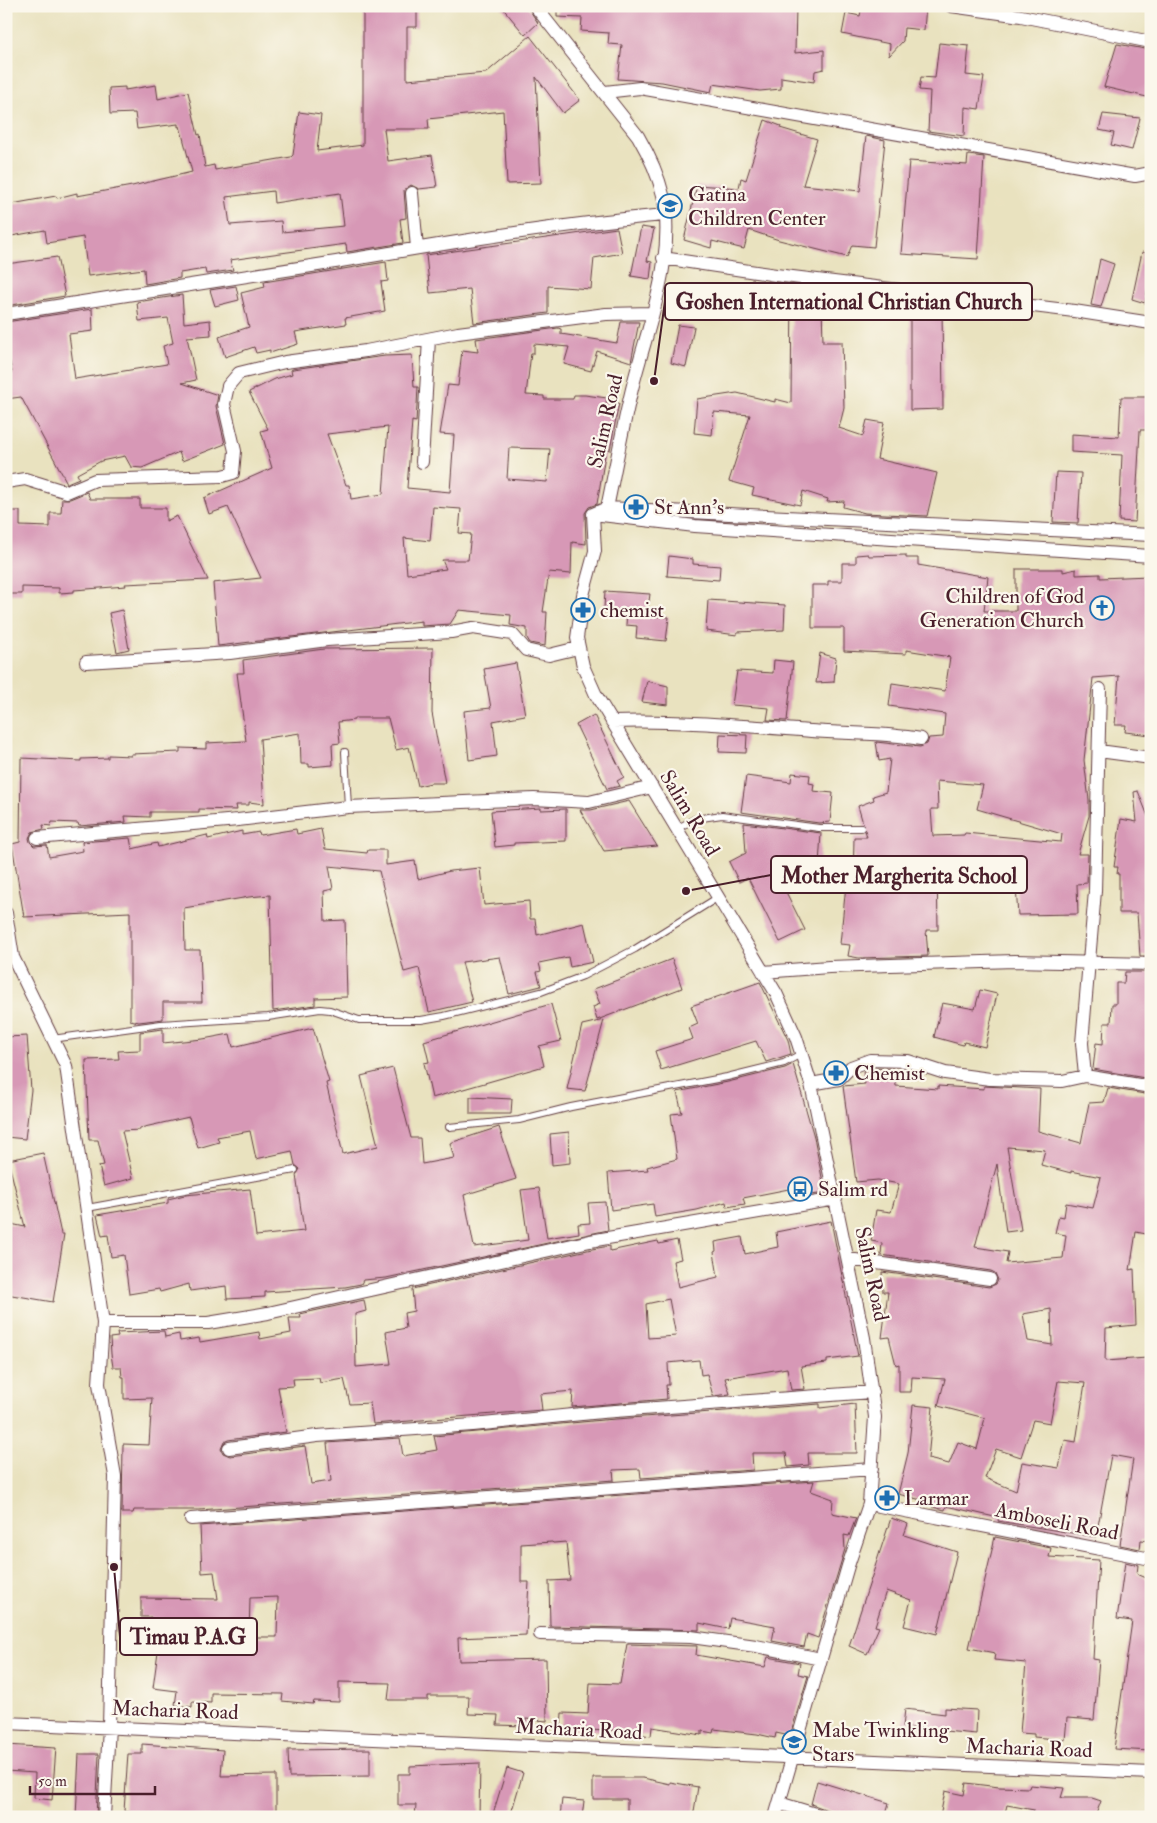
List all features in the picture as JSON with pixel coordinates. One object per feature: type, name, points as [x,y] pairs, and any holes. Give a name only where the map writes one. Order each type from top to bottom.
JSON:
[{"type":"street","name":"Salim Road","points":[[535,6],[633,129],[650,156],[663,197],[663,258],[652,314],[630,399],[607,508]]},
{"type":"street","points":[[952,6],[1021,16],[1151,42]]},
{"type":"street","points":[[605,92],[640,88],[1135,176],[1151,174]]},
{"type":"street","points":[[412,193],[417,248]]},
{"type":"street","points":[[6,314],[583,222],[664,215]]},
{"type":"street","points":[[663,258],[776,275],[1074,311],[1151,323]]},
{"type":"street","points":[[6,482],[25,479],[67,492],[95,480],[212,477],[233,473],[236,451],[224,404],[228,386],[239,373],[285,362],[594,315],[652,314]]},
{"type":"street","points":[[422,462],[429,339]]},
{"type":"street","points":[[594,514],[607,508],[1151,534]]},
{"type":"street","name":"Salim Road","points":[[594,514],[595,550],[579,615],[578,648],[590,681],[612,722],[776,993],[801,1054],[811,1084],[836,1199],[864,1338],[872,1392],[875,1417],[868,1504],[820,1659],[775,1817]]},
{"type":"street","points":[[594,514],[695,526],[1151,556]]},
{"type":"street","points":[[86,662],[230,653],[327,640],[451,632],[473,628],[512,634],[526,650],[549,655],[578,648]]},
{"type":"street","points":[[1085,1076],[1082,1043],[1095,891],[1100,689]]},
{"type":"street","points":[[612,722],[718,723],[812,731],[888,733],[921,738]]},
{"type":"street","points":[[1099,751],[1151,758]]},
{"type":"street","points":[[36,838],[238,820],[348,807],[534,799],[589,802],[652,787]]},
{"type":"street","points":[[6,913],[13,957],[66,1066],[104,1323],[99,1384],[115,1476],[109,1727],[104,1817]]},
{"type":"street","points":[[763,972],[829,966],[1004,961],[1151,964]]},
{"type":"street","points":[[811,1084],[839,1079],[851,1067],[870,1060],[908,1062],[945,1073],[990,1079],[1062,1081],[1085,1076],[1151,1086]]},
{"type":"street","points":[[104,1323],[208,1323],[260,1315],[590,1241],[836,1199]]},
{"type":"street","points":[[848,1259],[990,1279]]},
{"type":"street","points":[[229,1448],[317,1436],[464,1426],[602,1412],[872,1392]]},
{"type":"street","points":[[191,1519],[872,1469]]},
{"type":"street","name":"Amboseli Road","points":[[868,1504],[1151,1559]]},
{"type":"street","points":[[540,1634],[691,1638],[756,1646],[820,1659]]},
{"type":"street","name":"Macharia Road","points":[[6,1723],[1151,1773]]},
{"type":"street","points":[[779,1803],[825,1817]]},
{"type":"lane","points":[[345,752],[348,807]]},
{"type":"lane","points":[[676,829],[695,819],[713,815],[819,828],[861,828]]},
{"type":"lane","points":[[52,1038],[161,1024],[268,1017],[320,1009],[330,1010],[358,1020],[421,1020],[444,1016],[541,992],[583,976],[636,949],[717,898]]},
{"type":"lane","points":[[449,1127],[519,1120],[571,1107],[726,1077],[784,1063],[801,1054]]},
{"type":"lane","points":[[87,1208],[295,1170]]},
{"type":"building","points":[[417,6],[417,27],[407,27],[407,80],[486,73],[530,36],[580,100],[563,113],[536,77],[541,183],[507,184],[503,111],[428,119],[429,129],[384,129],[388,161],[432,155],[437,187],[419,189],[411,185],[404,190],[406,218],[400,219],[403,243],[347,252],[346,244],[230,260],[233,270],[206,274],[205,269],[180,273],[180,278],[145,284],[144,269],[88,276],[83,237],[47,243],[45,230],[6,237],[6,205],[56,196],[57,198],[77,193],[77,196],[192,172],[180,126],[178,127],[178,124],[137,129],[135,113],[110,114],[109,88],[125,87],[125,90],[156,85],[158,99],[188,92],[198,135],[200,134],[205,167],[214,165],[215,170],[291,157],[293,155],[299,112],[321,115],[317,151],[363,145],[363,7]],"holes":[[[273,191],[274,203],[340,193],[344,226],[282,232],[281,221],[230,225],[226,197]]]},
{"type":"building","points":[[501,6],[527,6],[538,23],[525,35]]},
{"type":"building","points":[[557,6],[796,6],[795,53],[824,50],[824,69],[815,71],[814,82],[781,77],[781,89],[760,91],[713,84],[711,92],[662,82],[618,79],[622,45],[608,44],[609,33],[581,31],[582,18],[557,17]]},
{"type":"building","points":[[862,6],[926,6],[924,30],[904,28],[903,41],[889,56],[890,44],[842,34],[846,13],[860,16]]},
{"type":"building","points":[[939,43],[969,46],[966,75],[984,77],[979,109],[965,107],[964,136],[928,131],[930,91],[919,90],[921,77],[935,78]]},
{"type":"building","points":[[1117,44],[1151,50],[1151,98],[1104,87]]},
{"type":"building","points":[[1103,114],[1140,118],[1132,150],[1111,145],[1114,133],[1099,130]]},
{"type":"building","points":[[765,120],[781,126],[780,128],[817,139],[803,185],[860,191],[866,136],[885,140],[874,247],[852,245],[847,257],[779,240],[749,230],[744,249],[712,241],[711,248],[684,240],[697,185],[739,188],[741,178],[746,180]]},
{"type":"building","points":[[968,155],[984,157],[978,259],[901,254],[909,161],[967,165]]},
{"type":"building","points":[[641,227],[654,229],[647,261],[652,262],[650,279],[631,276]]},
{"type":"building","points":[[617,228],[622,253],[594,258],[591,289],[548,286],[548,313],[474,323],[470,289],[430,293],[426,255]]},
{"type":"building","points":[[1142,252],[1151,254],[1151,269],[1145,303],[1132,299]]},
{"type":"building","points":[[57,257],[65,296],[6,306],[6,264]]},
{"type":"building","points":[[1100,259],[1114,264],[1101,307],[1091,305]]},
{"type":"building","points":[[386,262],[388,281],[381,282],[385,311],[345,318],[346,324],[295,332],[298,344],[270,353],[270,350],[256,353],[254,347],[225,357],[219,337],[249,327],[241,293],[265,287],[264,282]]},
{"type":"building","points":[[792,285],[825,289],[825,306],[822,306],[823,342],[842,342],[844,408],[839,428],[863,436],[867,420],[884,423],[877,459],[937,473],[927,516],[865,513],[843,507],[844,501],[827,502],[828,499],[803,491],[800,505],[752,495],[754,488],[729,481],[750,415],[714,412],[712,435],[694,433],[697,399],[737,393],[775,402],[775,399],[791,403]]},
{"type":"building","points":[[236,286],[239,300],[215,306],[210,290]]},
{"type":"building","points":[[182,295],[184,323],[210,320],[211,335],[187,337],[196,380],[182,383],[218,395],[216,406],[225,444],[182,461],[179,452],[142,468],[131,467],[125,456],[101,461],[77,474],[79,478],[67,483],[21,397],[6,399],[6,373],[12,372],[6,344],[6,322],[92,309],[93,331],[69,334],[75,379],[167,364],[163,346],[173,343],[168,318],[139,321],[137,302]]},
{"type":"building","points":[[926,301],[942,303],[943,409],[910,410],[910,306]]},
{"type":"building","points":[[621,322],[639,322],[631,362],[597,351],[591,371],[564,364],[569,347],[534,344],[534,353],[531,353],[526,395],[544,396],[544,399],[573,399],[574,395],[585,395],[607,398],[606,403],[619,403],[610,450],[606,449],[597,504],[589,507],[585,513],[586,544],[572,542],[571,574],[549,572],[543,612],[547,612],[545,646],[530,643],[527,638],[527,628],[510,625],[511,615],[459,610],[450,624],[422,626],[422,621],[218,646],[213,583],[261,578],[228,507],[209,514],[204,498],[272,468],[261,431],[268,429],[249,392],[275,379],[292,374],[291,370],[293,369],[385,356],[412,355],[414,387],[418,387],[416,422],[412,421],[407,488],[450,492],[454,435],[440,434],[448,385],[458,386],[462,350],[478,352],[476,339],[558,328],[561,329],[561,334],[617,343]],"holes":[[[388,427],[383,494],[351,499],[349,485],[346,485],[327,434]],[[509,448],[550,449],[547,482],[507,479]],[[433,507],[461,509],[459,533],[471,534],[468,560],[442,560],[446,569],[407,574],[404,538],[430,541]]]},
{"type":"building","points":[[678,325],[694,327],[686,367],[671,363]]},
{"type":"building","points":[[1121,397],[1151,397],[1151,430],[1140,430],[1135,522],[1119,521],[1122,455],[1071,452],[1071,434],[1119,437]]},
{"type":"building","points":[[1056,472],[1081,473],[1078,523],[1053,522]]},
{"type":"building","points":[[87,492],[90,499],[140,499],[140,508],[166,508],[166,521],[177,516],[208,580],[125,584],[126,586],[59,593],[59,588],[22,587],[22,594],[6,594],[6,511],[20,511],[20,526],[50,527],[50,513],[61,513],[62,499],[70,499]]},
{"type":"building","points":[[856,555],[906,555],[906,558],[918,558],[918,565],[988,577],[984,611],[1016,611],[1016,569],[1063,569],[1063,572],[1076,569],[1076,575],[1100,574],[1100,578],[1149,576],[1151,630],[1148,630],[1149,673],[1151,673],[1151,735],[1125,732],[1126,725],[1115,725],[1119,676],[1093,678],[1084,760],[1089,816],[1078,854],[1088,854],[1087,883],[1077,884],[1078,914],[1018,915],[1015,874],[963,876],[962,866],[937,867],[938,930],[926,930],[928,956],[859,958],[848,956],[850,945],[840,944],[846,885],[853,886],[854,837],[867,837],[858,806],[874,800],[873,796],[886,792],[890,759],[879,761],[876,742],[920,747],[927,744],[929,738],[943,737],[945,714],[889,706],[892,683],[945,691],[950,657],[906,650],[906,654],[844,651],[844,628],[812,628],[812,585],[828,585],[828,581],[842,581],[842,563],[856,563]],"holes":[[[937,781],[983,785],[977,809],[1062,834],[1061,842],[965,833],[964,835],[933,836],[931,809],[938,809]]]},
{"type":"building","points":[[669,556],[693,559],[693,564],[720,566],[719,580],[667,576]]},
{"type":"building","points":[[605,591],[650,594],[647,616],[669,617],[666,641],[636,638],[637,626],[626,625],[627,611],[604,609]]},
{"type":"building","points":[[708,600],[785,605],[784,630],[737,632],[737,635],[706,631]]},
{"type":"building","points":[[122,610],[129,649],[117,652],[109,613]]},
{"type":"building","points":[[433,648],[432,713],[445,783],[431,783],[418,786],[409,747],[396,750],[388,718],[354,718],[354,720],[338,722],[340,743],[332,744],[333,765],[309,767],[309,764],[301,764],[300,733],[260,739],[264,804],[249,802],[249,805],[236,805],[237,810],[199,809],[199,812],[150,812],[150,817],[125,816],[126,822],[79,826],[78,823],[52,822],[51,826],[43,825],[44,829],[32,832],[29,838],[30,842],[34,846],[47,845],[49,857],[83,851],[82,842],[130,838],[132,849],[157,843],[158,847],[207,835],[208,839],[242,831],[242,835],[259,832],[260,835],[296,829],[297,834],[321,829],[325,849],[367,853],[368,850],[386,850],[386,865],[415,861],[418,879],[450,871],[480,868],[484,905],[529,901],[530,919],[535,919],[537,935],[584,923],[593,962],[570,967],[568,957],[539,963],[541,971],[537,972],[541,986],[509,994],[500,957],[462,962],[472,1002],[429,1012],[419,968],[404,972],[379,871],[329,866],[333,889],[324,891],[325,921],[345,920],[347,997],[315,998],[315,1005],[273,1011],[270,895],[249,897],[184,908],[185,950],[200,950],[202,1002],[163,1002],[163,1019],[139,1022],[130,1020],[130,912],[24,917],[12,844],[20,842],[21,758],[81,761],[81,759],[108,758],[108,755],[131,756],[131,754],[180,752],[180,748],[206,749],[206,743],[246,741],[237,673],[244,673],[243,660],[324,649]]},
{"type":"building","points":[[820,653],[836,658],[834,682],[816,683]]},
{"type":"building","points":[[774,660],[793,662],[787,721],[767,720],[769,708],[732,705],[737,671],[773,673]]},
{"type":"building","points":[[516,663],[525,715],[493,721],[497,756],[469,760],[464,711],[491,708],[484,669]]},
{"type":"building","points":[[647,681],[668,686],[668,705],[642,702]]},
{"type":"building","points":[[594,715],[624,777],[617,781],[620,786],[607,789],[576,725]]},
{"type":"building","points":[[720,734],[747,735],[746,753],[719,752]]},
{"type":"building","points":[[792,773],[810,775],[809,783],[814,784],[813,791],[833,793],[830,822],[819,823],[741,812],[746,776],[791,782]]},
{"type":"building","points":[[1138,791],[1151,824],[1151,956],[1140,956],[1137,913],[1119,913],[1119,874],[1117,874],[1118,867],[1114,867],[1121,819],[1137,822],[1134,792]]},
{"type":"building","points":[[629,801],[657,846],[604,851],[580,810],[591,810]]},
{"type":"building","points":[[541,808],[541,810],[566,809],[566,841],[514,843],[514,845],[495,847],[491,811]]},
{"type":"building","points":[[744,823],[821,833],[820,877],[803,877],[802,885],[780,880],[805,930],[780,942],[748,878],[739,882],[729,862],[746,853]]},
{"type":"building","points":[[672,959],[682,988],[597,1020],[593,1007],[600,1004],[594,989]]},
{"type":"building","points":[[1125,972],[1151,972],[1151,1079],[1093,1069],[1096,1043],[1103,1044],[1104,1023],[1111,1023],[1112,1004],[1116,1004],[1116,983],[1124,983]]},
{"type":"building","points":[[760,982],[788,1040],[791,1054],[766,1062],[756,1041],[661,1070],[655,1051],[693,1039],[689,1028],[698,1024],[691,1006]]},
{"type":"building","points":[[980,990],[997,994],[985,1047],[964,1042],[963,1045],[934,1037],[942,1003],[975,1009]]},
{"type":"building","points":[[551,1004],[561,1041],[539,1046],[544,1066],[432,1098],[424,1063],[429,1062],[424,1041]]},
{"type":"building","points":[[604,1020],[585,1091],[567,1089],[582,1025]]},
{"type":"building","points":[[313,1028],[329,1082],[326,1083],[343,1154],[378,1146],[361,1076],[393,1068],[411,1138],[420,1138],[422,1164],[454,1158],[450,1143],[499,1127],[516,1179],[464,1195],[474,1247],[528,1240],[521,1190],[539,1188],[547,1238],[579,1233],[578,1224],[590,1223],[588,1203],[605,1202],[608,1230],[386,1278],[363,1280],[361,1284],[345,1287],[265,1292],[265,1297],[227,1299],[226,1286],[190,1291],[189,1284],[160,1292],[159,1289],[129,1294],[124,1255],[111,1257],[108,1235],[102,1236],[97,1215],[168,1203],[168,1199],[185,1195],[250,1189],[256,1236],[304,1231],[296,1175],[300,1169],[295,1165],[292,1151],[256,1159],[250,1131],[217,1137],[219,1142],[198,1148],[189,1117],[140,1128],[140,1130],[122,1131],[133,1178],[104,1186],[99,1166],[104,1165],[98,1140],[89,1140],[86,1060],[119,1059],[118,1051],[140,1050],[140,1032],[163,1029],[163,1043],[230,1034],[233,1047]]},
{"type":"building","points":[[27,1036],[31,1090],[25,1139],[6,1137],[6,1037]]},
{"type":"building","points":[[793,1064],[814,1137],[825,1193],[811,1195],[809,1185],[743,1198],[745,1204],[727,1207],[726,1202],[697,1210],[655,1217],[653,1204],[611,1210],[608,1173],[648,1170],[647,1167],[677,1159],[671,1114],[682,1113],[677,1092],[728,1082],[785,1068]]},
{"type":"building","points":[[871,1068],[894,1069],[896,1086],[938,1089],[938,1086],[984,1089],[984,1086],[1040,1089],[1038,1131],[1081,1143],[1089,1103],[1104,1102],[1108,1088],[1151,1095],[1151,1235],[1136,1232],[1130,1270],[1134,1269],[1136,1325],[1106,1328],[1105,1361],[1147,1358],[1151,1400],[1151,1541],[1141,1540],[1140,1549],[1120,1545],[1133,1459],[1111,1455],[1096,1537],[998,1521],[999,1518],[946,1506],[945,1510],[932,1507],[933,1503],[898,1494],[908,1453],[913,1405],[933,1407],[928,1459],[949,1464],[958,1442],[977,1449],[985,1418],[938,1406],[945,1379],[912,1377],[911,1392],[899,1392],[899,1364],[896,1365],[889,1337],[882,1338],[888,1292],[883,1292],[882,1272],[989,1287],[996,1284],[998,1280],[995,1273],[991,1271],[881,1255],[882,1243],[871,1241],[876,1210],[891,1212],[899,1184],[878,1180],[856,1182],[843,1086],[865,1084],[863,1071]],"holes":[[[1007,1147],[1045,1150],[1041,1165],[1071,1173],[1071,1171],[1101,1177],[1093,1208],[1066,1203],[1064,1217],[1059,1216],[1055,1233],[1066,1235],[1063,1258],[1006,1263],[1008,1252],[975,1247],[997,1164],[1006,1232],[1021,1230]],[[1051,1309],[1052,1345],[1028,1341],[1023,1314]],[[1058,1381],[1085,1383],[1076,1442],[1065,1440],[1059,1468],[1022,1462],[1016,1491],[985,1478],[996,1449],[1021,1457],[1033,1420],[1050,1423]]]},
{"type":"building","points":[[470,1097],[512,1099],[511,1114],[470,1114]]},
{"type":"building","points":[[569,1132],[570,1163],[552,1165],[550,1134]]},
{"type":"building","points":[[43,1153],[61,1234],[64,1234],[53,1302],[6,1294],[6,1223],[25,1227],[8,1160]]},
{"type":"building","points":[[831,1221],[858,1356],[827,1360],[827,1363],[801,1366],[805,1389],[791,1390],[787,1368],[725,1378],[730,1394],[713,1396],[707,1374],[701,1375],[699,1360],[668,1363],[669,1385],[666,1385],[667,1399],[572,1407],[573,1391],[540,1394],[542,1410],[373,1424],[370,1403],[350,1404],[344,1379],[320,1383],[319,1378],[293,1379],[294,1386],[278,1387],[286,1432],[228,1440],[224,1442],[221,1449],[223,1453],[230,1456],[305,1446],[311,1484],[331,1481],[327,1443],[400,1438],[403,1456],[437,1450],[434,1436],[603,1420],[820,1404],[820,1408],[855,1404],[857,1453],[808,1453],[809,1465],[788,1467],[786,1453],[752,1453],[753,1470],[641,1478],[640,1469],[613,1470],[614,1480],[199,1510],[134,1510],[133,1513],[122,1513],[123,1444],[149,1445],[152,1398],[124,1399],[124,1377],[122,1377],[121,1367],[113,1367],[111,1354],[110,1338],[118,1337],[117,1333],[164,1331],[165,1337],[179,1334],[180,1341],[199,1338],[200,1342],[259,1332],[260,1339],[291,1333],[289,1318],[301,1318],[300,1314],[364,1300],[366,1311],[355,1314],[356,1367],[391,1364],[386,1332],[406,1328],[404,1313],[414,1311],[412,1289],[592,1249],[610,1246],[610,1251],[658,1241],[659,1244],[677,1240],[681,1259],[673,1261],[678,1287],[718,1277],[714,1252],[716,1251],[715,1242],[742,1237],[745,1254],[778,1247],[776,1232]],"holes":[[[669,1299],[676,1336],[648,1338],[646,1304]]]},
{"type":"building","points":[[814,1481],[811,1491],[833,1499],[832,1513],[856,1518],[849,1536],[844,1535],[845,1549],[818,1638],[807,1634],[804,1647],[772,1641],[775,1626],[730,1618],[728,1629],[699,1623],[699,1630],[550,1626],[549,1581],[570,1580],[566,1542],[521,1544],[521,1582],[529,1582],[526,1635],[458,1638],[459,1661],[546,1659],[547,1721],[526,1719],[525,1726],[497,1725],[498,1715],[468,1714],[469,1696],[428,1696],[428,1700],[388,1700],[390,1683],[339,1682],[339,1702],[314,1701],[313,1704],[282,1701],[283,1694],[211,1693],[211,1703],[192,1702],[192,1707],[175,1705],[177,1691],[153,1688],[159,1644],[150,1644],[151,1617],[141,1617],[141,1598],[218,1599],[214,1572],[202,1573],[200,1526]],"holes":[[[278,1597],[277,1637],[249,1637],[250,1598]]]},
{"type":"building","points":[[891,1518],[908,1524],[904,1535],[957,1552],[937,1634],[904,1626],[911,1600],[886,1591],[875,1626],[879,1627],[867,1654],[849,1646]]},
{"type":"building","points":[[995,1537],[1051,1548],[1049,1557],[1099,1560],[1093,1659],[1099,1660],[1094,1720],[1067,1718],[1065,1740],[1034,1737],[1034,1734],[1020,1733],[1026,1663],[994,1660],[995,1653],[969,1648]]},
{"type":"building","points":[[1125,1562],[1138,1565],[1137,1574],[1151,1580],[1151,1751],[1114,1749],[1132,1621],[1117,1619]]},
{"type":"building","points":[[627,1644],[697,1646],[696,1655],[765,1667],[768,1657],[800,1663],[798,1674],[808,1676],[790,1736],[776,1733],[775,1738],[714,1729],[713,1733],[702,1731],[702,1735],[652,1727],[651,1736],[605,1729],[605,1731],[561,1728],[562,1713],[588,1714],[590,1683],[620,1684]]},
{"type":"building","points":[[945,1708],[977,1710],[976,1734],[903,1727],[905,1709],[945,1714]]},
{"type":"building","points":[[142,1744],[223,1750],[221,1776],[276,1775],[276,1817],[151,1817],[124,1811],[128,1754],[142,1754]]},
{"type":"building","points":[[6,1745],[56,1748],[52,1800],[34,1798],[35,1773],[6,1771]]},
{"type":"building","points":[[370,1749],[370,1776],[289,1777],[288,1750]]},
{"type":"building","points":[[79,1754],[99,1754],[96,1817],[76,1817]]},
{"type":"building","points":[[480,1763],[479,1817],[415,1817],[416,1805],[398,1805],[398,1774],[410,1774],[410,1766]]},
{"type":"building","points":[[507,1768],[523,1773],[510,1817],[492,1817]]},
{"type":"building","points":[[593,1778],[643,1778],[670,1784],[670,1782],[698,1787],[693,1817],[627,1817],[627,1799],[593,1799]]},
{"type":"building","points":[[817,1781],[889,1803],[885,1817],[847,1817],[811,1804]]},
{"type":"building","points":[[966,1783],[999,1787],[1029,1788],[1030,1785],[1064,1788],[1061,1798],[1092,1798],[1101,1801],[1095,1817],[1040,1817],[1033,1816],[1034,1810],[1007,1805],[1004,1817],[940,1817],[945,1791],[964,1795]]},
{"type":"building","points":[[562,1799],[584,1801],[582,1817],[560,1817]]},
{"type":"place","name":"Gatina Children Center","points":[[670,206]]},
{"type":"place","name":"Goshen International Christian Church","points":[[654,381]]},
{"type":"place","name":"St Ann's","points":[[636,507]]},
{"type":"place","name":"Children of God Generation Church","points":[[1102,608]]},
{"type":"place","name":"chemist","points":[[583,610]]},
{"type":"place","name":"Mother Margherita School","points":[[686,891]]},
{"type":"place","name":"Chemist","points":[[836,1073]]},
{"type":"place","name":"Salim rd","points":[[800,1189]]},
{"type":"place","name":"Larmar","points":[[887,1498]]},
{"type":"place","name":"Timau P.A.G","points":[[114,1567]]},
{"type":"place","name":"Mabe Twinkling Stars","points":[[794,1742]]}]
